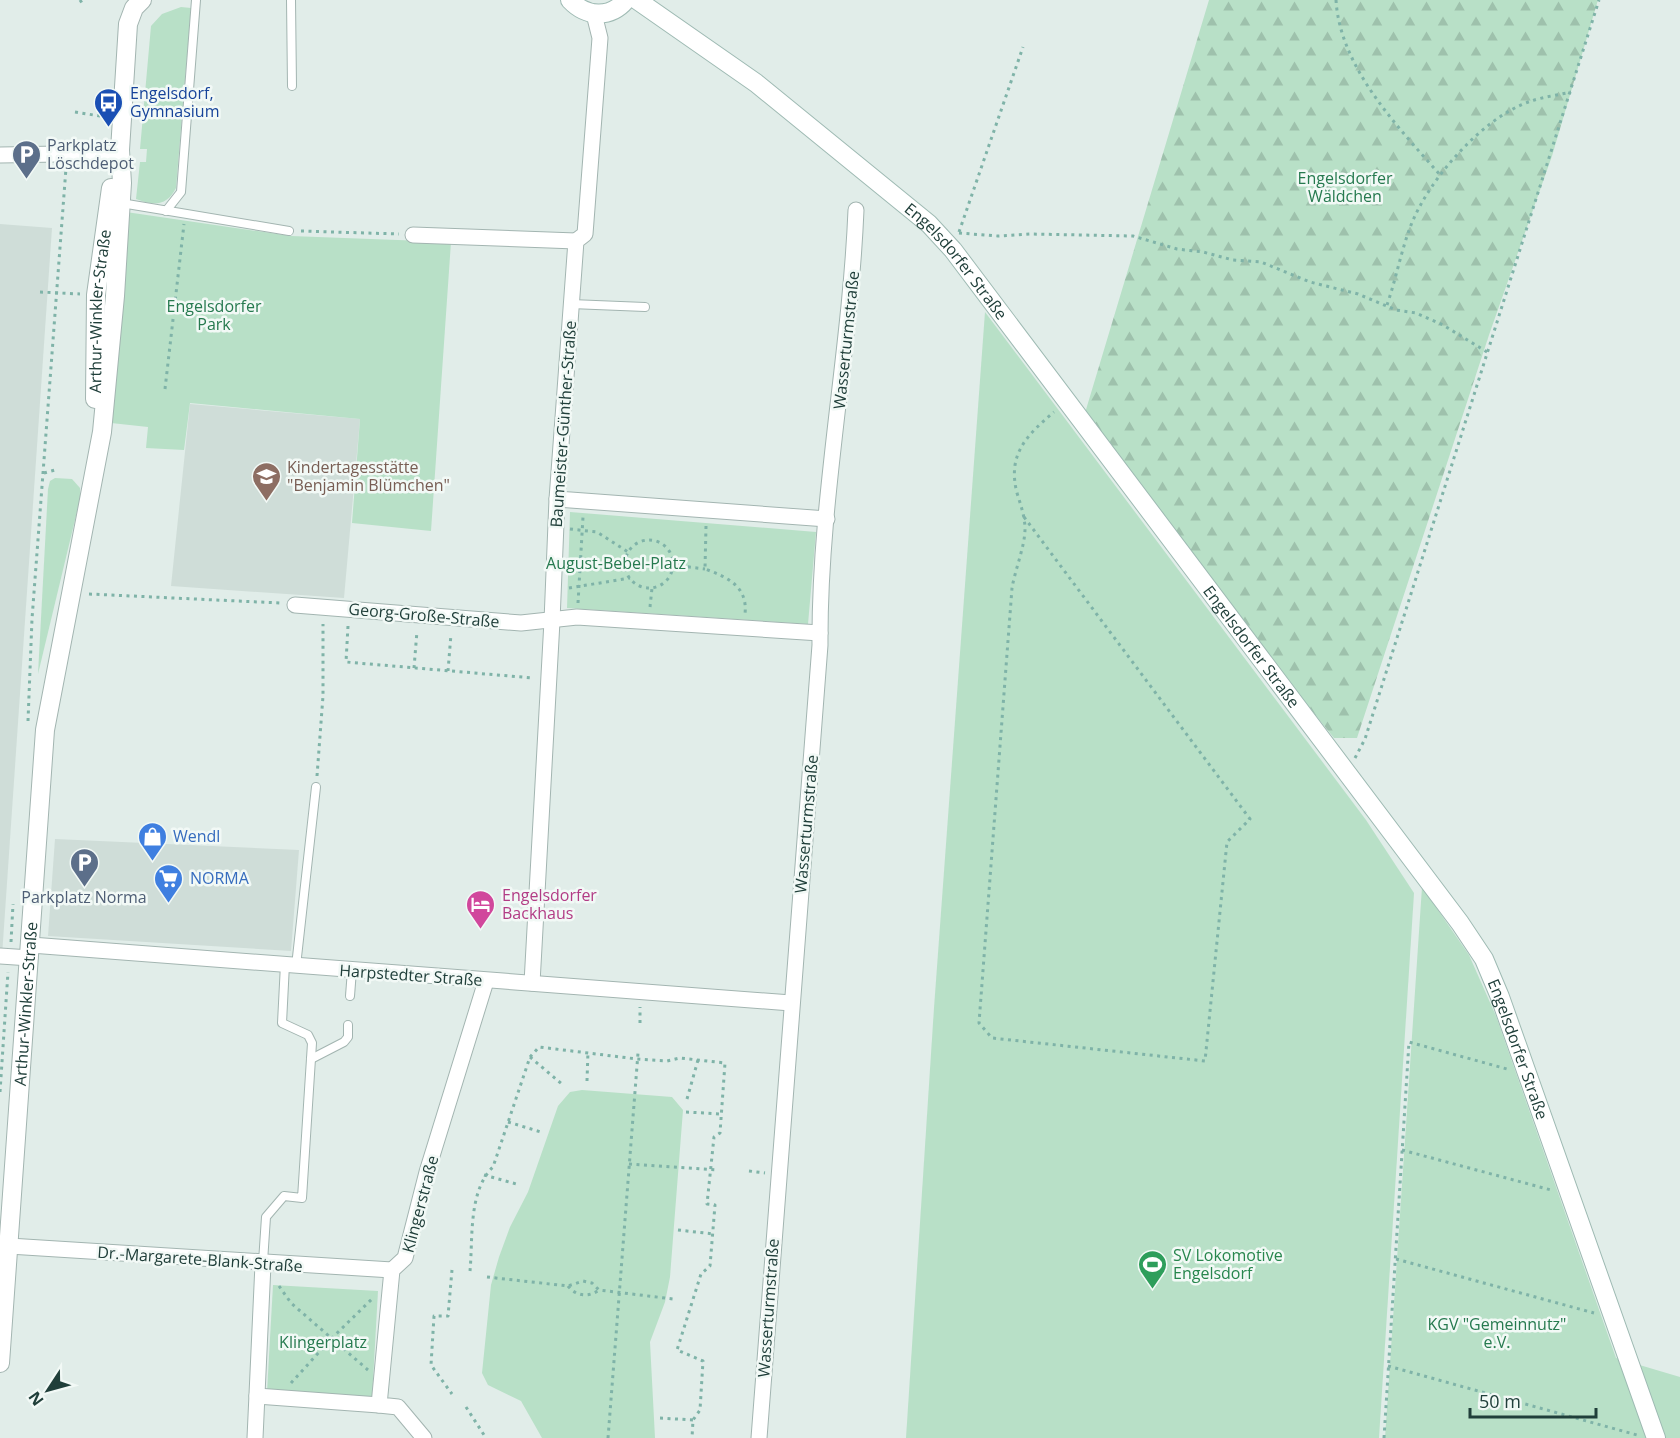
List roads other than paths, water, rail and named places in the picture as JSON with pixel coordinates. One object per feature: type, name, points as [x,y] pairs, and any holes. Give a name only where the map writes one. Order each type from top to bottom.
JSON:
[{"type":"main road","name":"Arthur-Winkler-Straße","points":[[0,1363],[45,730],[69,594],[102,432],[120,203],[120,153],[128,24],[134,8],[142,0]]},
{"type":"main road","points":[[570,0],[578,8],[594,14],[616,9],[626,0]]},
{"type":"main road","name":"Engelsdorfer Straße","points":[[637,0],[756,83],[929,224],[953,250],[1460,923],[1484,959],[1500,997],[1649,1437]]},
{"type":"main road","name":"Arthur-Winkler-Straße","points":[[95,470],[96,295],[111,183],[120,153]]},
{"type":"street","name":"Baumeister-Günther-Straße","points":[[531,983],[557,499],[576,241],[585,234],[600,38],[594,14]]},
{"type":"street","points":[[0,155],[72,156],[120,153]]},
{"type":"street","name":"Wasserturmstraße","points":[[759,1438],[827,519],[854,271],[856,210]]},
{"type":"street","points":[[413,235],[576,241]]},
{"type":"street","points":[[557,499],[827,519]]},
{"type":"street","name":"Georg-Große-Straße","points":[[295,605],[521,623],[552,621]]},
{"type":"street","points":[[552,621],[577,617],[820,633]]},
{"type":"street","name":"Harpstedter Straße","points":[[5,956],[30,952],[291,965],[791,1003]]},
{"type":"street","name":"Klingerstraße","points":[[379,1405],[391,1276],[405,1258],[427,1172],[486,981]]},
{"type":"street","name":"Dr.-Margarete-Blank-Straße","points":[[9,1246],[268,1264],[391,1276]]},
{"type":"street","points":[[255,1438],[268,1264]]},
{"type":"street","points":[[257,1396],[398,1407],[424,1438]]},
{"type":"lane","points":[[166,211],[181,192],[196,0]]},
{"type":"lane","points":[[291,0],[292,86]]},
{"type":"lane","points":[[120,203],[289,231]]},
{"type":"lane","points":[[572,304],[645,307]]},
{"type":"lane","points":[[268,1264],[266,1217],[284,1196],[302,1198],[312,1043],[308,1035],[282,1023],[316,787]]},
{"type":"lane","points":[[350,996],[352,970]]},
{"type":"lane","points":[[311,1059],[344,1042],[348,1037],[348,1025]]},
{"type":"place","name":"Engelsdorf, Gymnasium","points":[[109,128]]},
{"type":"place","name":"Parkplatz Löschdepot","points":[[26,180]]},
{"type":"place","name":"Kindertagesstätte \"Benjamin Blümchen\"","points":[[266,502]]},
{"type":"place","name":"Wendl","points":[[152,862]]},
{"type":"place","name":"Parkplatz Norma","points":[[84,888]]},
{"type":"place","name":"NORMA","points":[[169,904]]},
{"type":"place","name":"Engelsdorfer Backhaus","points":[[481,930]]},
{"type":"place","name":"SV Lokomotive Engelsdorf","points":[[1152,1290]]},
{"type":"park label","name":"Engelsdorfer Wäldchen","points":[[1345,187]]},
{"type":"park label","name":"Engelsdorfer Park","points":[[214,315]]},
{"type":"park label","name":"August-Bebel-Platz","points":[[616,563]]},
{"type":"park label","name":"KGV \"Gemeinnutz\" e.V.","points":[[1497,1333]]},
{"type":"park label","name":"Klingerplatz","points":[[323,1342]]}]
